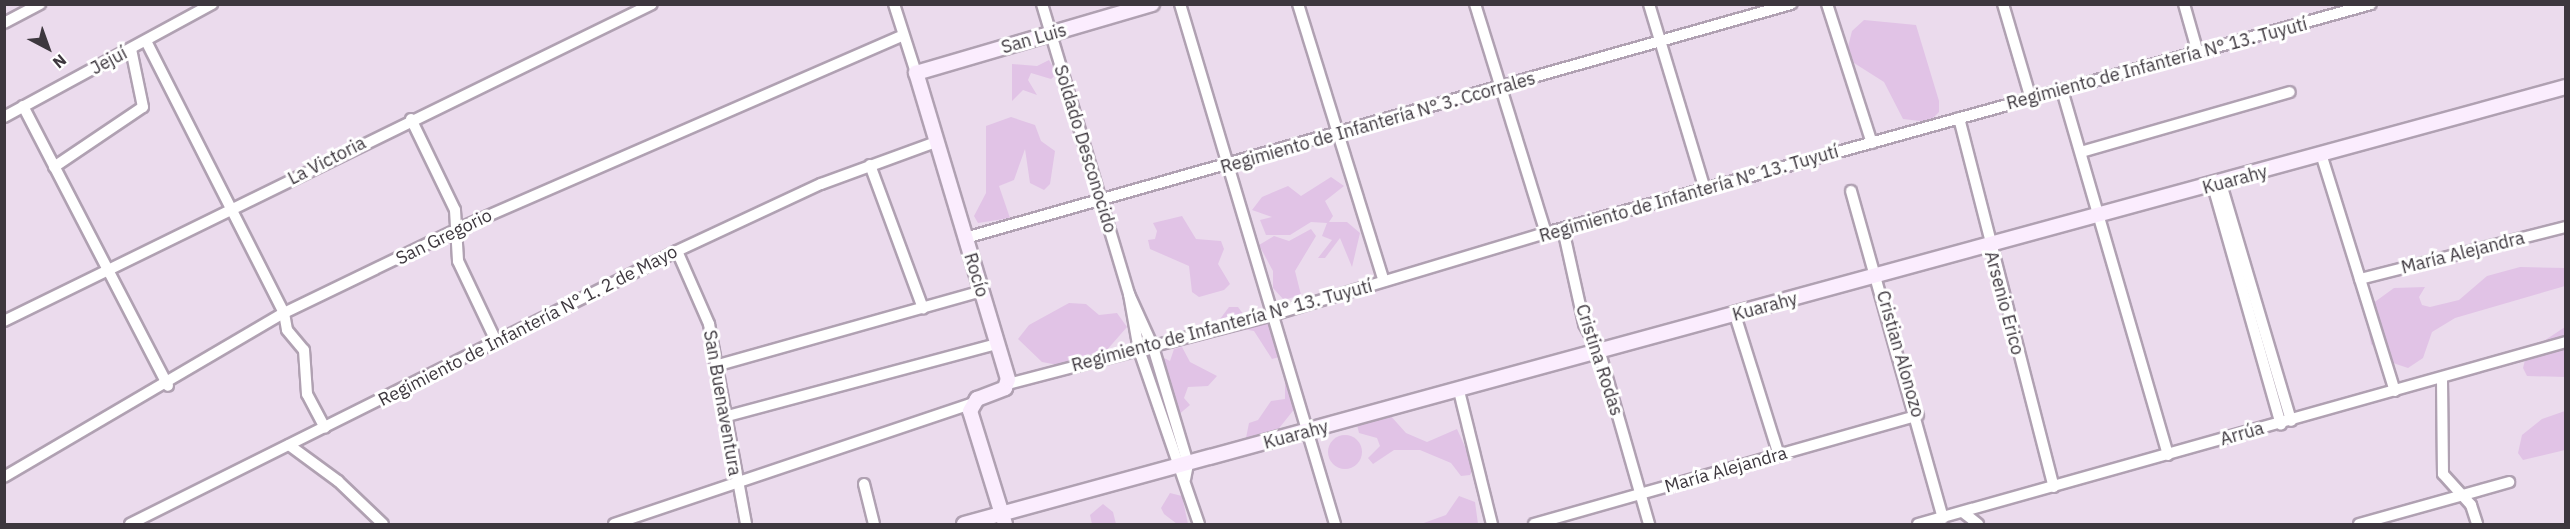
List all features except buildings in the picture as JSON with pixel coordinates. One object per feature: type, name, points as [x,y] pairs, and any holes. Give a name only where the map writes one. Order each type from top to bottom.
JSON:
[{"type":"street","points":[[4,23],[40,4]]},
{"type":"street","name":"Jejuí","points":[[4,117],[212,4]]},
{"type":"street","name":"La Victoria","points":[[4,321],[233,212],[411,119],[652,4]]},
{"type":"street","name":"Rocío","points":[[894,4],[916,73],[933,143],[965,238],[1008,384]]},
{"type":"street","name":"Soldado Desconocido","points":[[1042,4],[1129,294],[1139,350],[1182,466]]},
{"type":"street","name":"San Luis","points":[[916,73],[1152,4]]},
{"type":"street","points":[[1180,4],[1226,166],[1335,525]]},
{"type":"street","points":[[1298,4],[1384,281]]},
{"type":"street","points":[[1474,4],[1546,233]]},
{"type":"street","points":[[1649,4],[1705,190]]},
{"type":"street","name":"Regimiento de Infantería N° 3. Ccorrales","points":[[965,238],[1337,135],[1659,40],[1791,4]]},
{"type":"street","points":[[1827,4],[1872,142]]},
{"type":"street","points":[[2003,4],[2031,99]]},
{"type":"street","points":[[2184,4],[2198,53]]},
{"type":"street","name":"Regimiento de Infantería N° 13. Tuyutí","points":[[1008,384],[1272,315],[1546,233],[2371,4]]},
{"type":"street","name":"San Gregorio","points":[[4,477],[168,386],[284,313],[460,228],[903,35]]},
{"type":"street","points":[[146,41],[284,313],[287,330],[304,350],[307,394],[325,428]]},
{"type":"street","points":[[54,167],[142,107],[131,49]]},
{"type":"street","name":"Kuarahy","points":[[964,525],[1004,519],[1182,466],[2322,157],[2565,87]]},
{"type":"street","points":[[2062,90],[2101,216],[2168,455]]},
{"type":"street","points":[[2081,152],[2290,93]]},
{"type":"street","points":[[23,106],[168,386]]},
{"type":"street","name":"Arsenio Erico","points":[[1959,118],[1989,246],[2054,487]]},
{"type":"street","points":[[411,119],[460,228],[458,261],[496,341]]},
{"type":"street","name":"Regimiento de Infantería N° 1. 2 de Mayo","points":[[130,525],[676,251],[870,165],[933,143]]},
{"type":"street","points":[[2322,157],[2395,391]]},
{"type":"street","points":[[870,165],[923,308]]},
{"type":"street","points":[[2217,185],[2286,422]]},
{"type":"street","name":"Cristian Alonozo","points":[[1851,191],[1918,415],[1943,518]]},
{"type":"street","name":"María Alejandra","points":[[2360,279],[2565,227]]},
{"type":"street","name":"Cristina Rodas","points":[[1563,229],[1584,324],[1599,353],[1649,525]]},
{"type":"street","name":"San Buenaventura","points":[[676,251],[709,324],[735,482],[746,525]]},
{"type":"street","points":[[715,366],[981,291]]},
{"type":"street","name":"Soldado Desconocido","points":[[1129,294],[1140,309],[1153,347],[1185,479],[1199,525]]},
{"type":"street","points":[[1735,315],[1779,455]]},
{"type":"street","name":"Arrúa","points":[[1918,525],[2565,342]]},
{"type":"street","points":[[724,417],[997,344]]},
{"type":"street","points":[[2442,378],[2443,474],[2463,494],[2477,525]]},
{"type":"street","points":[[614,525],[735,482],[971,404],[1008,384]]},
{"type":"street","points":[[1460,391],[1492,525]]},
{"type":"street","points":[[971,404],[1004,519]]},
{"type":"street","name":"María Alejandra","points":[[1534,525],[1918,415]]},
{"type":"street","points":[[289,445],[332,476],[383,525]]},
{"type":"street","points":[[2359,525],[2509,482]]},
{"type":"street","points":[[864,484],[874,525]]},
{"type":"street","points":[[1964,513],[1978,525]]},
{"type":"shaded area","points":[[1864,20],[1916,25],[1939,101],[1939,112],[1929,122],[1903,119],[1884,82],[1854,63],[1848,47],[1852,31]]},
{"type":"shaded area","points":[[1049,60],[1057,74],[1051,79],[1031,73],[1028,80],[1037,95],[1023,90],[1012,101],[1012,64],[1037,66]]},
{"type":"shaded area","points":[[1011,117],[1035,125],[1041,141],[1055,151],[1050,184],[1044,190],[1030,183],[1025,149],[1014,180],[999,186],[1010,218],[978,223],[974,216],[986,193],[986,126]]},
{"type":"shaded area","points":[[1331,177],[1344,186],[1325,201],[1333,216],[1329,222],[1347,222],[1360,233],[1352,267],[1340,238],[1325,258],[1318,258],[1332,240],[1322,236],[1327,223],[1311,222],[1290,235],[1266,235],[1260,220],[1272,217],[1252,210],[1262,197],[1288,186],[1301,196]]},
{"type":"shaded area","points":[[1182,216],[1196,239],[1221,241],[1224,249],[1218,264],[1230,284],[1224,290],[1199,297],[1192,292],[1189,266],[1150,249],[1148,240],[1155,239],[1157,231],[1153,223]]},
{"type":"shaded area","points":[[1311,229],[1316,236],[1295,271],[1301,295],[1284,300],[1273,288],[1273,271],[1259,245],[1274,236],[1289,241]]},
{"type":"shaded area","points":[[2520,267],[2565,268],[2565,286],[2455,318],[2432,332],[2423,358],[2408,368],[2390,362],[2371,344],[2365,309],[2394,288],[2425,287],[2419,297],[2422,305],[2430,307],[2459,300],[2487,276]]},
{"type":"shaded area","points":[[1069,303],[1086,304],[1099,315],[1117,313],[1127,327],[1106,351],[1058,365],[1042,362],[1018,339],[1029,325]]},
{"type":"shaded area","points":[[1229,307],[1238,307],[1246,318],[1268,318],[1283,356],[1272,359],[1254,331],[1226,326],[1220,319]]},
{"type":"shaded area","points":[[2565,327],[2565,377],[2527,376],[2523,368],[2527,352]]},
{"type":"shaded area","points":[[1182,347],[1190,362],[1217,376],[1208,386],[1188,387],[1184,398],[1190,405],[1177,416],[1164,405],[1170,388],[1154,378],[1150,367],[1162,357],[1170,361],[1174,349]]},
{"type":"shaded area","points":[[1285,382],[1292,382],[1296,407],[1272,437],[1246,438],[1249,423],[1258,420],[1271,401],[1285,399]]},
{"type":"shaded area","points":[[2565,411],[2565,450],[2523,460],[2518,453],[2522,435],[2542,419]]},
{"type":"shaded area","points":[[1389,414],[1406,433],[1427,442],[1457,429],[1474,467],[1470,475],[1461,476],[1451,463],[1420,450],[1394,450],[1373,464],[1368,458],[1380,446],[1377,438],[1359,433],[1357,425]]},
{"type":"shaded area","points":[[1345,435],[1357,440],[1362,452],[1357,464],[1345,469],[1333,464],[1328,452],[1333,440]]},
{"type":"shaded area","points":[[1170,493],[1182,496],[1188,524],[1177,524],[1164,514],[1161,508]]},
{"type":"shaded area","points":[[1459,496],[1475,502],[1478,524],[1421,524],[1446,515]]},
{"type":"shaded area","points":[[1103,504],[1113,512],[1116,524],[1092,524],[1090,515]]}]
